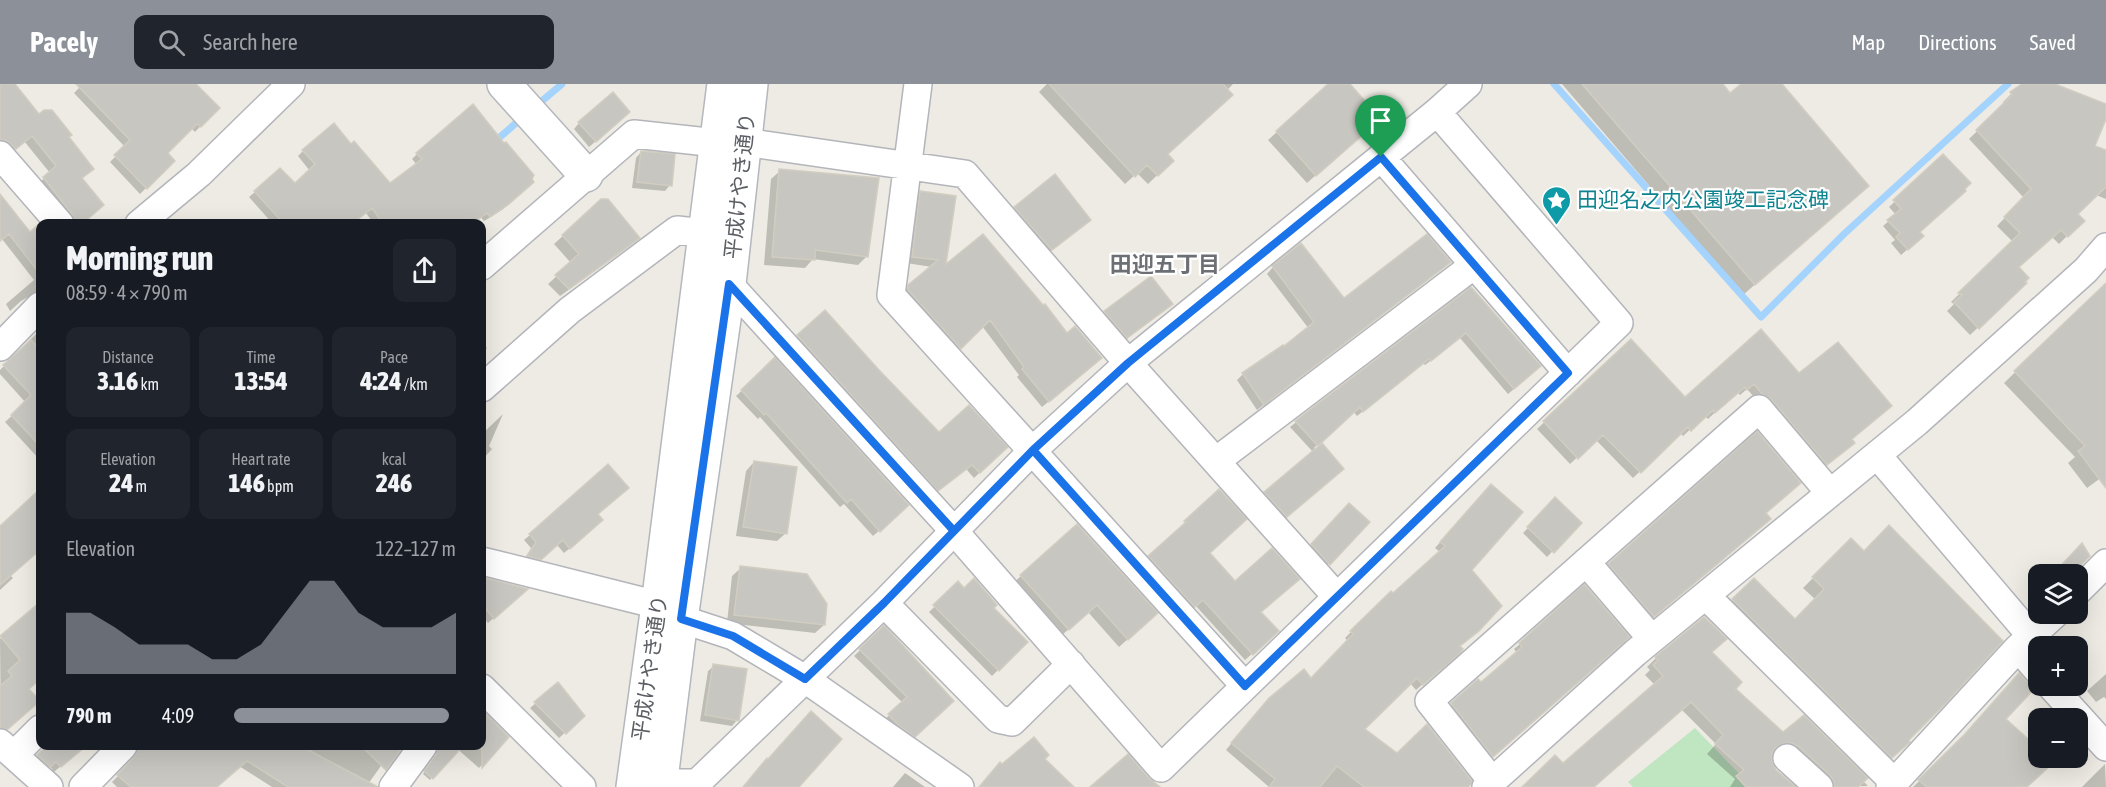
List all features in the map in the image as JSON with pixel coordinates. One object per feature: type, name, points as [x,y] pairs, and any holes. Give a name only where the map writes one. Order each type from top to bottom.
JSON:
[{"type":"street","points":[[146,219],[199,174],[291,84]]},
{"type":"street","name":"平成けやき通り","points":[[670,612],[729,284],[730,142],[724,84]]},
{"type":"street","name":"平成けやき通り","points":[[651,786],[670,612],[705,233],[730,142],[752,84]]},
{"type":"street","points":[[918,84],[891,295],[1245,686]]},
{"type":"street","points":[[651,786],[697,783],[884,603],[1033,450],[1128,363],[1437,112],[1468,84]]},
{"type":"street","points":[[521,103],[586,175]]},
{"type":"street","points":[[729,284],[954,531],[1161,768],[1619,323],[1437,112]]},
{"type":"street","points":[[486,262],[634,134],[730,142],[965,174],[1128,363],[1337,597]]},
{"type":"street","points":[[0,155],[56,219]]},
{"type":"street","points":[[1381,157],[1568,373]]},
{"type":"street","points":[[486,384],[570,310],[677,230],[705,233]]},
{"type":"street","points":[[1830,493],[1759,409],[1429,701],[1489,784],[1652,639],[1917,422],[2086,270],[2106,248]]},
{"type":"street","points":[[1216,461],[1474,265]]},
{"type":"street","points":[[0,347],[36,310]]},
{"type":"street","points":[[1877,455],[2028,649]]},
{"type":"street","points":[[486,562],[670,612],[733,636],[805,679],[957,786]]},
{"type":"street","points":[[1586,562],[1652,639]]},
{"type":"street","points":[[2088,581],[2106,562]]},
{"type":"street","points":[[1706,596],[1892,785],[2045,624]]},
{"type":"street","points":[[884,603],[998,719],[1012,722],[1071,664]]},
{"type":"street","points":[[486,692],[582,787]]},
{"type":"street","points":[[2060,696],[2105,743]]},
{"type":"street","points":[[36,731],[7,749],[49,787]]},
{"type":"street","points":[[83,787],[119,750]]},
{"type":"street","points":[[393,787],[420,750]]},
{"type":"street","points":[[1787,758],[1819,787]]},
{"type":"green space","points":[[1695,728],[1752,787],[1633,787],[1628,782]]},
{"type":"building","points":[[0,84],[15,84],[39,114],[44,110],[52,110],[72,135],[69,137],[94,169],[82,178],[104,205],[88,219],[74,219],[43,177],[56,166],[32,136],[16,149],[6,140],[0,140]]},
{"type":"building","points":[[76,84],[196,84],[220,108],[201,127],[197,124],[168,153],[175,161],[147,189],[114,155],[130,140]]},
{"type":"building","points":[[1049,84],[1223,84],[1233,95],[1168,154],[1174,161],[1158,176],[1147,165],[1135,177]]},
{"type":"building","points":[[1328,84],[1350,84],[1381,119],[1316,176],[1276,131]]},
{"type":"building","points":[[1582,84],[1723,84],[1730,93],[1741,84],[1782,84],[1869,186],[1755,285]]},
{"type":"building","points":[[2022,84],[2055,84],[2106,104],[2106,119],[2095,146],[2106,150],[2106,187],[2078,214],[2085,221],[2068,237],[2061,230],[2019,267],[2029,278],[2025,282],[2027,283],[1979,329],[1954,302],[1962,295],[1958,293],[2020,233],[2004,217],[2031,189],[1976,130],[2012,95],[2010,92]]},
{"type":"building","points":[[613,92],[630,112],[596,142],[578,122]]},
{"type":"building","points":[[473,104],[504,143],[506,142],[534,175],[532,179],[534,182],[490,217],[487,213],[479,219],[380,219],[372,208],[358,219],[279,219],[254,191],[280,168],[295,183],[315,164],[302,150],[334,123],[351,144],[354,141],[390,183],[422,159],[416,153]]},
{"type":"building","points":[[641,151],[675,154],[672,186],[637,182]]},
{"type":"building","points":[[1943,154],[1971,183],[1965,189],[1966,191],[1920,232],[1924,236],[1908,250],[1896,237],[1900,233],[1887,220],[1901,209],[1893,200]]},
{"type":"building","points":[[779,169],[879,178],[868,257],[815,250],[815,260],[772,257]]},
{"type":"building","points":[[1055,174],[1091,220],[1052,250],[1014,207]]},
{"type":"building","points":[[920,191],[956,196],[946,264],[983,234],[1043,305],[1045,304],[1067,333],[1075,326],[1102,358],[1049,402],[1022,369],[1024,367],[990,320],[961,349],[908,290],[908,285],[938,260],[912,257]]},
{"type":"building","points":[[0,194],[30,232],[36,227],[36,269],[9,234],[0,241]]},
{"type":"building","points":[[601,199],[608,199],[640,238],[569,289],[555,275],[579,254],[562,235]]},
{"type":"building","points":[[1427,234],[1451,262],[1264,405],[1242,373],[1284,346],[1314,322],[1272,266],[1301,243],[1344,298]]},
{"type":"building","points":[[1151,276],[1173,304],[1127,338],[1104,311]]},
{"type":"building","points":[[2106,283],[2106,488],[2078,451],[2085,446],[2014,371]]},
{"type":"building","points":[[1471,287],[1541,366],[1514,389],[1466,333],[1431,361],[1429,359],[1363,412],[1360,407],[1318,446],[1295,421]]},
{"type":"building","points":[[825,310],[939,432],[969,405],[1008,447],[980,473],[972,465],[938,491],[797,335]]},
{"type":"building","points":[[1761,329],[1799,373],[1838,342],[1892,406],[1852,439],[1855,443],[1827,465],[1771,399],[1762,394],[1754,384],[1747,390],[1745,387],[1715,413],[1713,410],[1691,431],[1688,427],[1641,473],[1603,435],[1578,459],[1543,421],[1631,339],[1685,397]]},
{"type":"building","points":[[31,340],[36,345],[36,442],[11,415],[31,395],[3,365]]},
{"type":"building","points":[[775,357],[909,505],[880,532],[851,499],[847,503],[766,413],[764,415],[741,390]]},
{"type":"building","points":[[1757,431],[1801,483],[1766,513],[1771,519],[1654,617],[1608,564]]},
{"type":"building","points":[[1322,443],[1344,469],[1287,517],[1264,492]]},
{"type":"building","points":[[754,461],[797,467],[787,534],[743,527]]},
{"type":"building","points":[[608,464],[629,488],[598,514],[603,520],[570,549],[563,540],[541,560],[527,556],[536,542],[529,534]]},
{"type":"building","points":[[1491,484],[1523,512],[1472,570],[1502,606],[1479,631],[1460,646],[1463,649],[1458,655],[1423,685],[1417,678],[1365,729],[1397,753],[1427,724],[1472,781],[1471,784],[1468,787],[1364,787],[1337,766],[1320,787],[1269,787],[1275,779],[1231,743],[1269,698],[1304,669],[1311,678],[1353,634],[1350,631],[1391,591],[1393,593],[1445,546],[1440,542]]},
{"type":"building","points":[[1219,489],[1247,519],[1210,553],[1235,581],[1272,548],[1300,579],[1261,612],[1279,631],[1253,655],[1203,600],[1195,607],[1148,556]]},
{"type":"building","points":[[36,493],[36,554],[0,585],[0,526]]},
{"type":"building","points":[[1555,497],[1582,523],[1554,553],[1527,527]]},
{"type":"building","points":[[1349,503],[1370,522],[1330,565],[1311,544]]},
{"type":"building","points":[[1077,524],[1158,613],[1128,640],[1097,605],[1069,630],[1020,575]]},
{"type":"building","points":[[1889,525],[2003,641],[1909,740],[1910,742],[1892,758],[1732,599],[1754,578],[1795,619],[1824,589],[1812,577],[1851,538],[1864,551]]},
{"type":"building","points":[[2082,543],[2090,556],[2082,564],[2062,564]]},
{"type":"building","points":[[740,566],[807,574],[827,604],[825,625],[734,615]]},
{"type":"building","points":[[486,578],[528,589],[494,619],[486,609]]},
{"type":"building","points":[[974,578],[997,605],[994,608],[1028,642],[999,671],[933,605],[958,581],[964,588]]},
{"type":"building","points":[[1584,584],[1630,637],[1493,757],[1451,703],[1478,679],[1481,682],[1522,647],[1519,643]]},
{"type":"building","points":[[36,605],[36,683],[29,689],[36,697],[36,705],[7,730],[0,728],[0,686],[12,676],[8,671],[20,660],[0,636]]},
{"type":"building","points":[[1704,617],[1727,639],[1712,652],[1742,682],[1736,689],[1783,732],[1804,715],[1868,778],[1858,787],[1834,787],[1830,775],[1798,746],[1783,743],[1775,748],[1772,762],[1776,770],[1796,787],[1746,787],[1736,776],[1744,770],[1715,744],[1723,735],[1691,702],[1594,787],[1522,787],[1555,755],[1563,763],[1663,676],[1653,665],[1658,660],[1655,657]]},
{"type":"building","points":[[884,625],[954,701],[915,737],[898,725],[888,714],[907,697],[859,649]]},
{"type":"building","points":[[713,664],[747,669],[739,721],[705,715]]},
{"type":"building","points":[[2019,673],[2028,683],[2028,696],[2006,719],[2028,739],[2028,768],[2048,768],[2027,787],[1927,787],[1918,780],[1964,735]]},
{"type":"building","points":[[558,682],[585,716],[566,734],[534,702]]},
{"type":"building","points":[[811,711],[842,739],[799,787],[743,787],[767,758]]},
{"type":"building","points":[[486,714],[509,737],[482,768],[482,750],[486,750]]},
{"type":"building","points":[[1034,737],[1049,755],[1045,759],[1074,787],[979,787],[1000,762],[1002,764]]},
{"type":"building","points":[[42,750],[81,750],[61,767],[56,762],[50,767],[37,755]]},
{"type":"building","points":[[137,750],[309,750],[378,787],[288,787],[247,761],[217,787],[131,787],[117,775],[134,757]]},
{"type":"building","points":[[365,750],[401,750],[386,770]]},
{"type":"building","points":[[437,750],[459,750],[433,779],[424,771]]},
{"type":"building","points":[[1128,754],[1160,787],[1090,787]]},
{"type":"waterway","points":[[536,106],[562,84]]},
{"type":"waterway","points":[[1554,84],[1761,317],[1844,234],[2008,84]]},
{"type":"waterway","points":[[493,143],[523,117]]},
{"type":"place","name":"田迎名之内公園竣工記念碑","points":[[1556,226]]},
{"type":"district","name":"田迎五丁目","points":[[1165,264]]},
{"type":"route","points":[[1381,157],[1128,363],[1033,450],[884,603],[805,679],[733,636],[681,619],[729,284],[954,531],[1033,450],[1245,686],[1568,373],[1381,157]]}]
